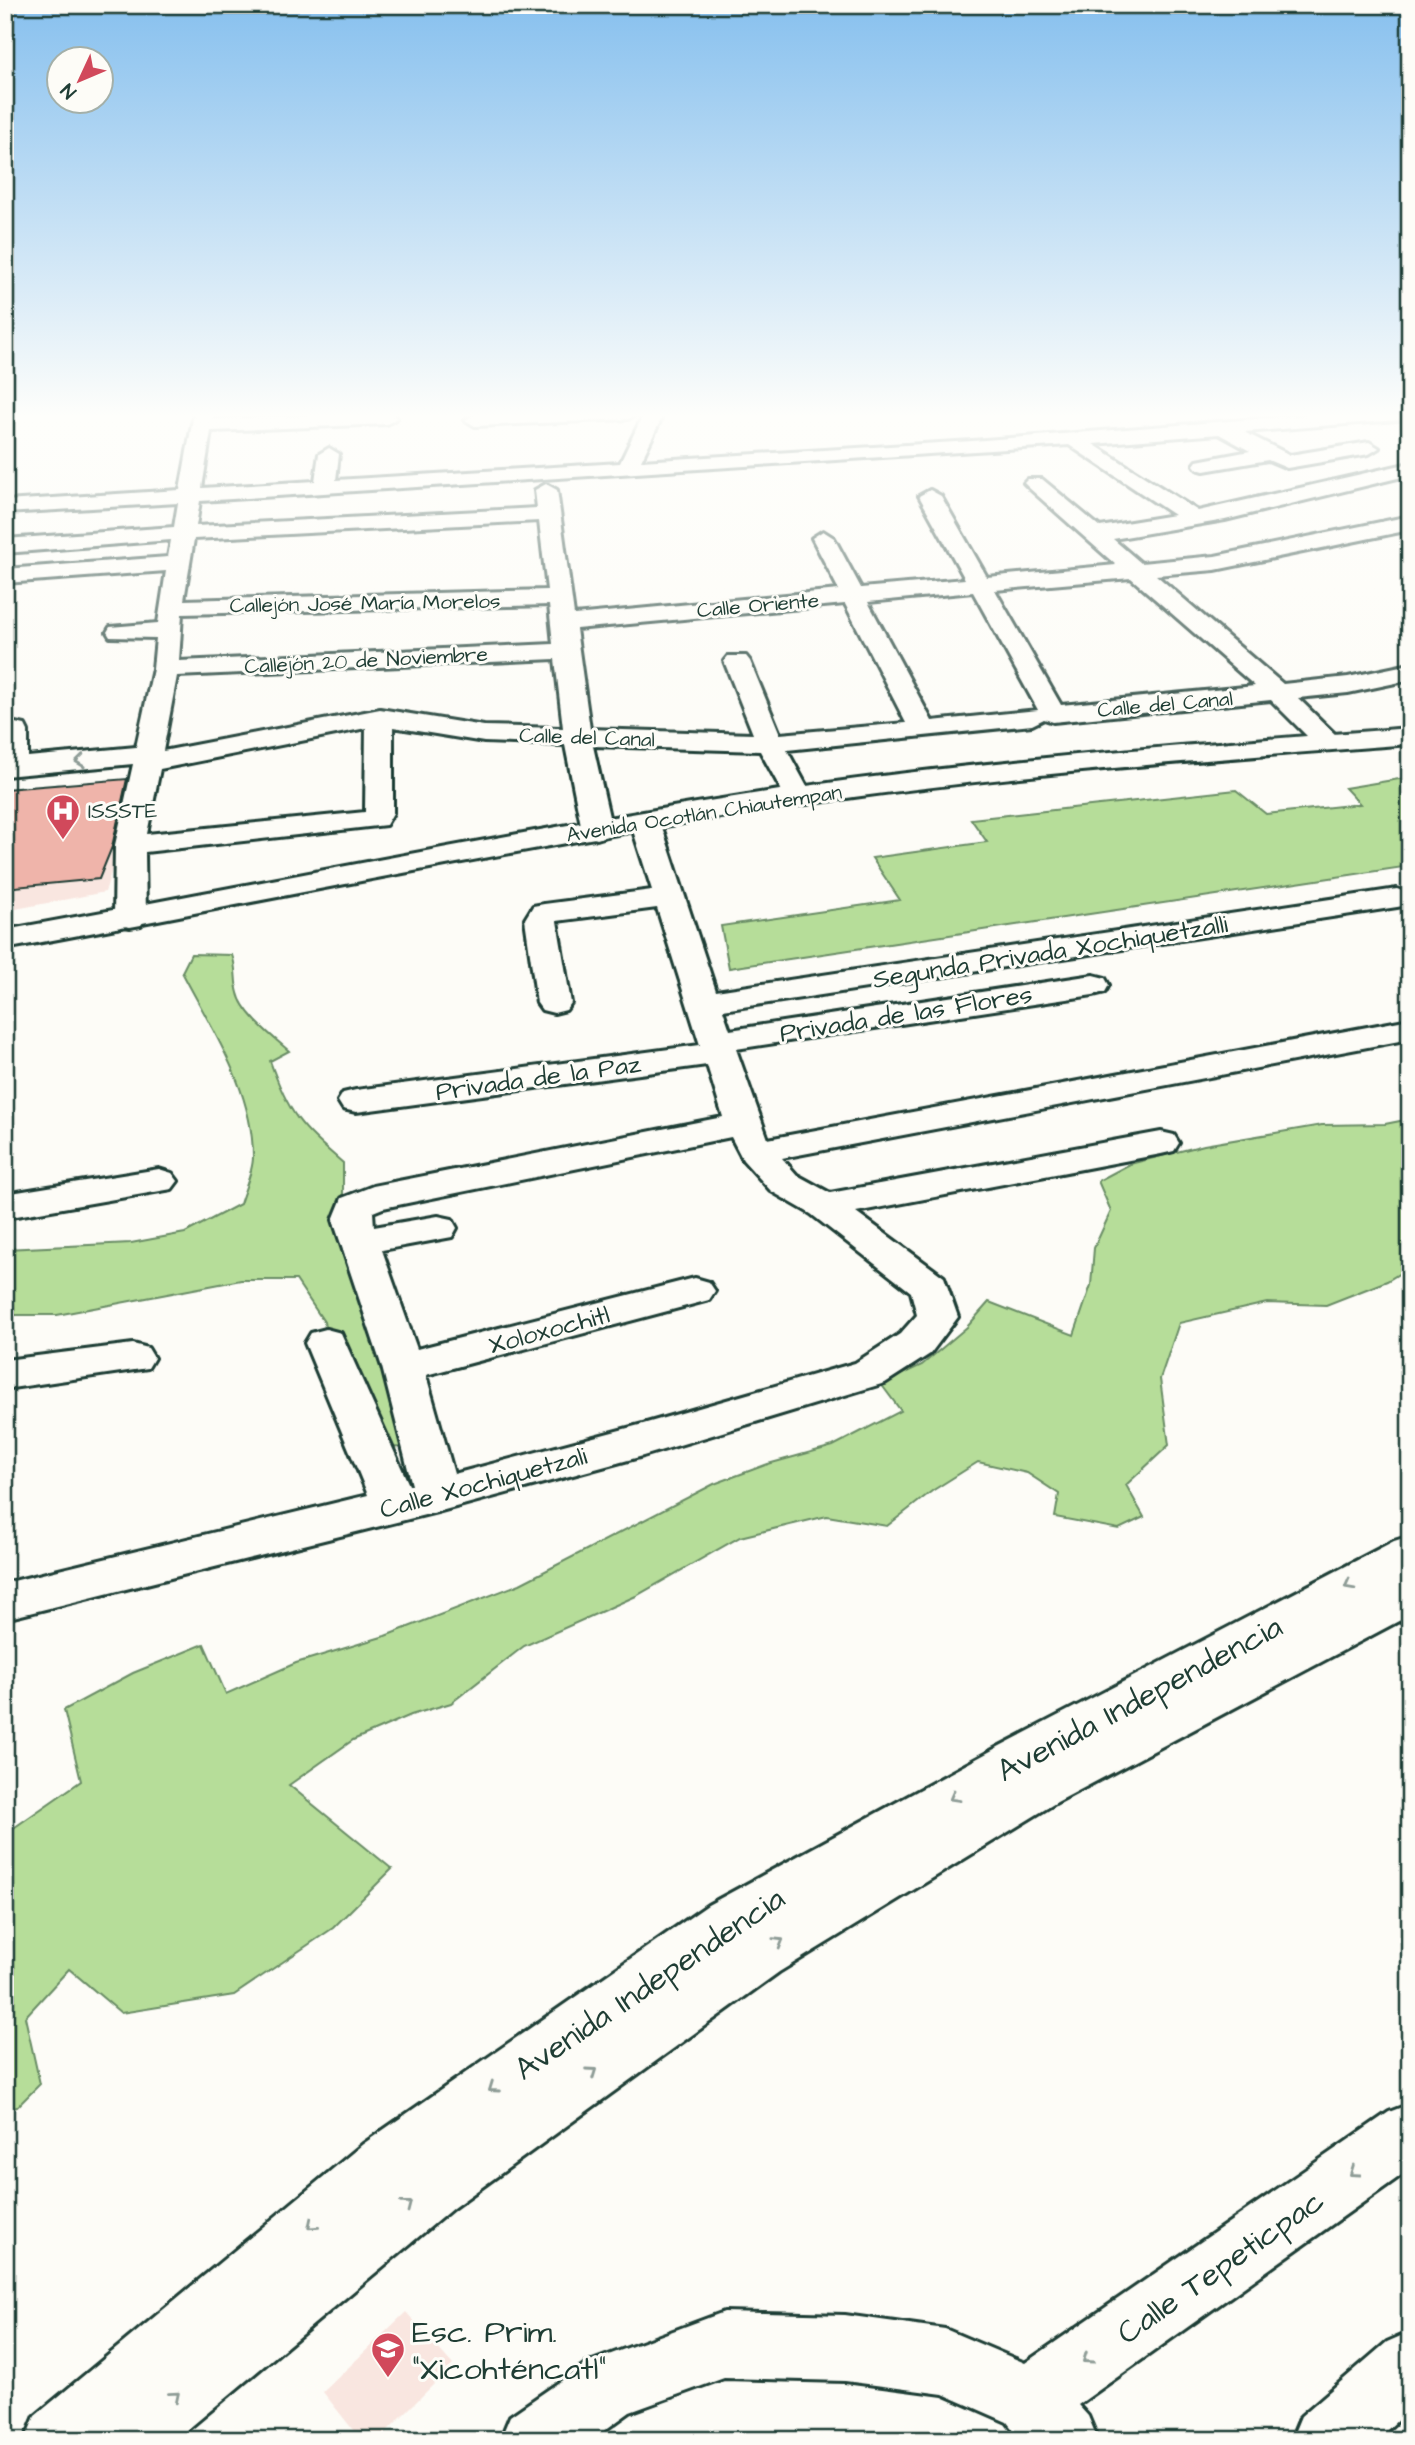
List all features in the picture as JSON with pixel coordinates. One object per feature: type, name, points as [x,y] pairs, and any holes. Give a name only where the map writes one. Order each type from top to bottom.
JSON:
[{"type":"street","points":[[130,918],[130,845],[166,669],[169,618],[183,527]]},
{"type":"street","points":[[5,546],[290,527]]},
{"type":"street","points":[[551,527],[577,735],[597,830]]},
{"type":"street","points":[[948,527],[981,584],[1042,716]]},
{"type":"street","points":[[1085,527],[1278,693],[1329,742]]},
{"type":"street","points":[[1094,535],[1144,527]]},
{"type":"street","name":"Calle Oriente","points":[[562,623],[1243,559],[1391,527]]},
{"type":"street","points":[[823,538],[923,730]]},
{"type":"street","points":[[5,576],[177,563]]},
{"type":"street","name":"Callejón José María Morelos","points":[[119,632],[169,618],[386,592],[559,597]]},
{"type":"street","name":"Callejón 20 de Noviembre","points":[[166,669],[566,652]]},
{"type":"street","points":[[737,661],[771,743],[798,796]]},
{"type":"street","name":"Calle del Canal","points":[[10,768],[147,759],[380,717],[484,734],[771,743],[1278,693],[1379,680],[1410,671]]},
{"type":"street","points":[[130,845],[376,819],[380,813],[380,717]]},
{"type":"street","points":[[10,768],[15,731]]},
{"type":"street","name":"Avenida Ocotlán Chiautempan","points":[[5,940],[645,821],[798,796],[919,779],[1410,736]]},
{"type":"street","points":[[645,821],[749,1138],[784,1183],[824,1206],[1161,1143]]},
{"type":"street","points":[[554,1003],[541,919],[544,913],[668,897]]},
{"type":"street","name":"Segunda Privada Xochiquetzalli","points":[[703,1003],[1397,898]]},
{"type":"street","name":"Privada de las Flores","points":[[719,1047],[1093,985]]},
{"type":"street","points":[[437,1495],[403,1367],[357,1224],[373,1198],[1410,1029]]},
{"type":"street","name":"Privada de la Paz","points":[[356,1101],[719,1047]]},
{"type":"street","points":[[5,1206],[159,1181]]},
{"type":"street","name":"Calle Xochiquetzali","points":[[5,1601],[437,1495],[643,1440],[870,1373],[915,1344],[938,1317],[930,1286],[824,1206]]},
{"type":"street","points":[[357,1224],[438,1228]]},
{"type":"street","name":"Xoloxochitl","points":[[403,1367],[695,1291]]},
{"type":"street","points":[[326,1343],[395,1506]]},
{"type":"street","points":[[5,1375],[134,1357]]},
{"type":"street","name":"Avenida Independencia","points":[[59,2440],[384,2165],[727,1923],[1018,1761],[1410,1553]]},
{"type":"street","name":"Avenida Independencia","points":[[122,2440],[431,2186],[759,1954],[1038,1786],[1410,1593]]},
{"type":"street","name":"Calle Tepeticpac","points":[[1047,2419],[1410,2133]]},
{"type":"street","points":[[534,2440],[610,2386],[724,2345],[845,2348],[945,2362],[1047,2419]]},
{"type":"street","points":[[1325,2440],[1410,2365]]},
{"type":"shaded area","name":"ISSSTE","points":[[140,778],[105,892],[5,911],[5,790]]},
{"type":"shaded area","name":"Esc. Prim. \"Xicohténcatl\"","points":[[406,2312],[453,2365],[378,2440],[361,2440],[323,2392]]},
{"type":"green space","points":[[1405,778],[1410,781],[1410,866],[729,968],[721,926],[900,900],[872,858],[987,842],[971,819],[1236,790],[1266,814],[1360,804],[1345,788]]},
{"type":"green space","points":[[191,954],[232,955],[241,1001],[259,1025],[289,1051],[270,1061],[283,1095],[306,1129],[343,1163],[343,1221],[407,1447],[374,1448],[342,1416],[324,1322],[296,1280],[241,1280],[57,1315],[5,1315],[5,1249],[131,1243],[185,1233],[240,1204],[253,1163],[251,1132],[246,1108],[229,1061],[182,972]]},
{"type":"green space","points":[[1410,1119],[1410,1267],[1387,1281],[1326,1305],[1267,1303],[1179,1323],[1160,1379],[1169,1445],[1126,1485],[1144,1517],[1119,1529],[1055,1517],[1059,1494],[1027,1473],[978,1462],[932,1491],[887,1526],[827,1516],[740,1537],[636,1596],[524,1646],[451,1703],[411,1715],[353,1740],[289,1785],[392,1869],[333,1928],[234,1995],[121,2013],[69,1969],[25,2017],[40,2084],[17,2107],[5,2110],[5,1834],[81,1781],[64,1710],[133,1673],[204,1644],[226,1694],[296,1663],[385,1636],[520,1584],[714,1484],[768,1464],[833,1446],[901,1411],[881,1384],[922,1365],[967,1327],[989,1302],[1074,1335],[1091,1285],[1094,1248],[1111,1211],[1098,1181],[1130,1164],[1204,1145],[1322,1125],[1385,1124]]},
{"type":"building","name":"ISSSTE","points":[[127,779],[112,847],[99,879],[5,888],[5,789]]},
{"type":"place","name":"ISSSTE","points":[[63,841]]},
{"type":"place","name":"Esc. Prim. \"Xicohténcatl\"","points":[[388,2379]]}]
